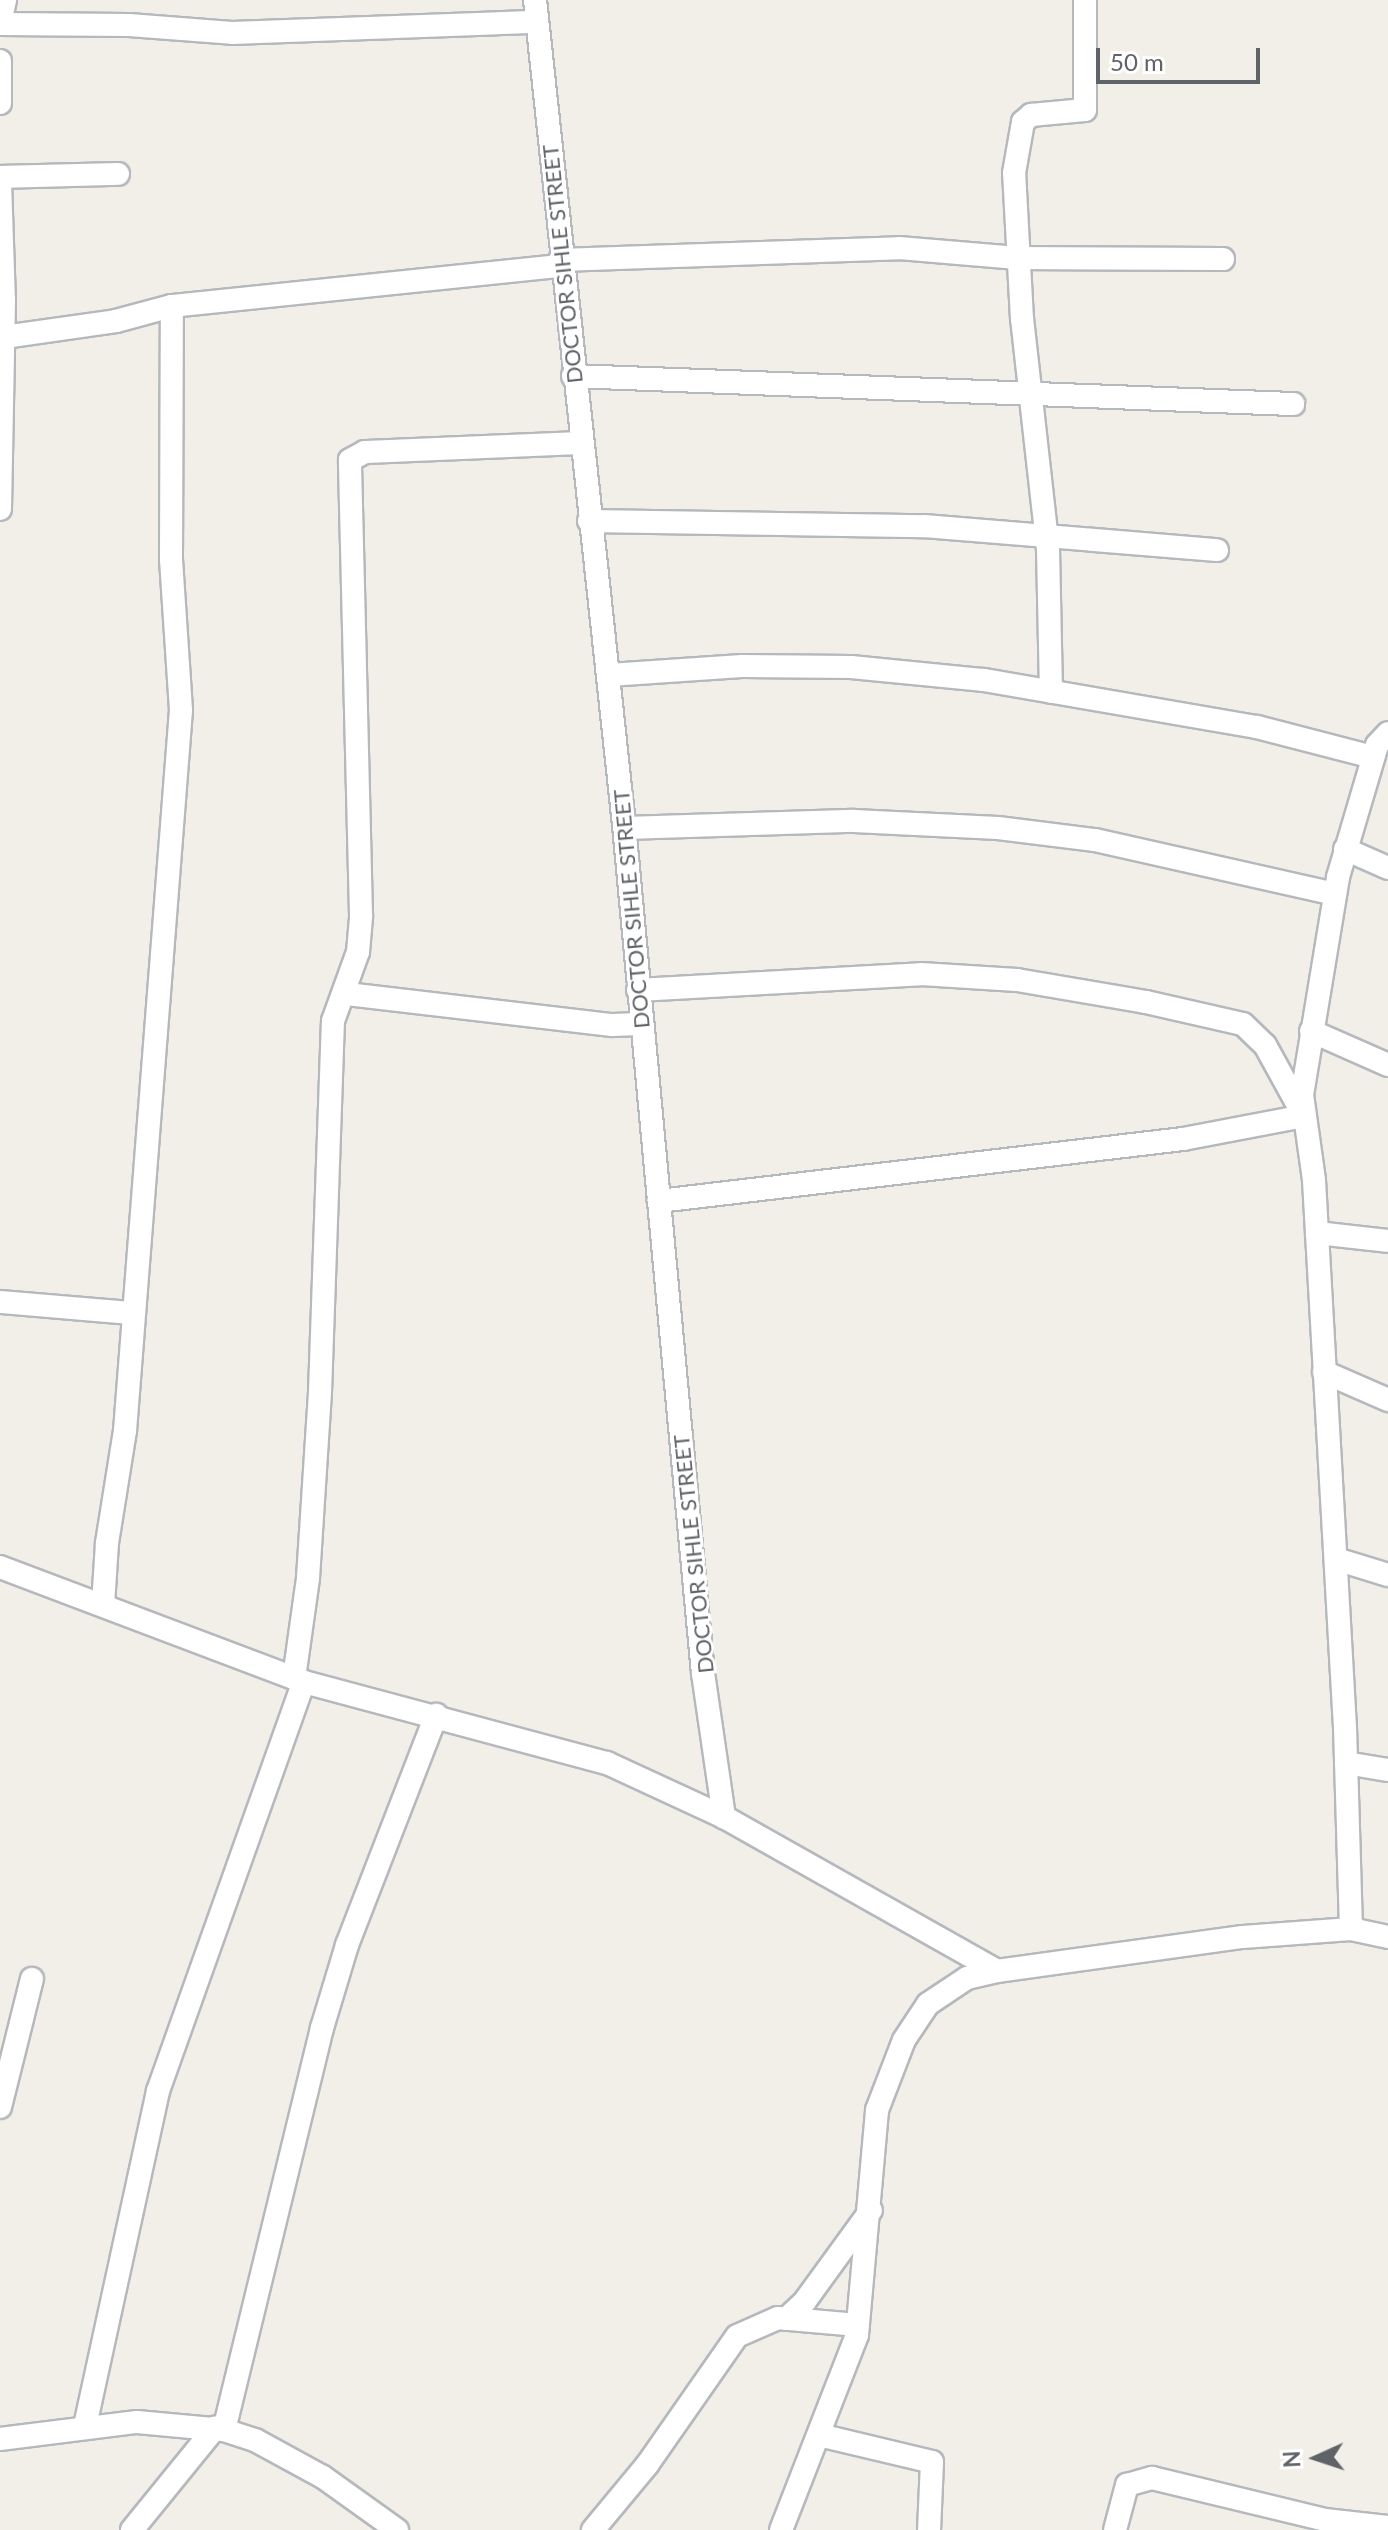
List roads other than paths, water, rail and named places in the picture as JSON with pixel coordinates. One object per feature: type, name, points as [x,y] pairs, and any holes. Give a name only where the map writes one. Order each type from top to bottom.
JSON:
[{"type":"street","points":[[5,0],[0,23],[129,25],[232,33],[536,11]]},
{"type":"street","points":[[1051,692],[1045,533],[1029,394],[1014,173],[1023,122],[1031,115],[1085,110],[1085,0]]},
{"type":"street","name":"DOCTOR SIHLE STREET","points":[[536,11],[573,376],[625,828],[703,1673],[724,1817]]},
{"type":"street","points":[[0,61],[0,103]]},
{"type":"street","points":[[0,509],[4,337],[0,180],[118,174]]},
{"type":"street","points":[[4,337],[116,321],[172,306],[561,263],[873,248],[1018,258],[1223,259]]},
{"type":"street","points":[[103,1605],[107,1543],[125,1431],[132,1313],[171,895],[181,710],[171,559],[172,306]]},
{"type":"street","points":[[573,376],[1293,404]]},
{"type":"street","points":[[85,2426],[158,2091],[299,1680],[319,1406],[333,1021],[347,994],[361,915],[350,460],[365,452],[581,443]]},
{"type":"street","points":[[589,521],[1045,533],[1217,550]]},
{"type":"street","points":[[609,675],[742,666],[851,667],[1051,692],[1257,727],[1373,757]]},
{"type":"street","points":[[1351,1929],[1336,1559],[1317,1233],[1304,1116],[1311,1031],[1335,894],[1373,757],[1388,733]]},
{"type":"street","points":[[625,828],[854,821],[998,828],[1095,840],[1335,894]]},
{"type":"street","points":[[1345,849],[1388,868]]},
{"type":"street","points":[[638,990],[921,974],[1017,980],[1146,1002],[1243,1024],[1265,1045],[1304,1116]]},
{"type":"street","points":[[347,994],[612,1025],[641,1024]]},
{"type":"street","points":[[1311,1031],[1388,1065]]},
{"type":"street","points":[[659,1201],[1183,1139],[1304,1116]]},
{"type":"street","points":[[1317,1233],[1388,1241]]},
{"type":"street","points":[[0,1302],[132,1313]]},
{"type":"street","points":[[1324,1372],[1388,1400]]},
{"type":"street","points":[[1336,1559],[1388,1575]]},
{"type":"street","points":[[0,1567],[299,1680],[607,1763],[724,1817],[997,1971]]},
{"type":"street","points":[[132,2530],[220,2429],[322,2028],[347,1945],[436,1715]]},
{"type":"street","points":[[1346,1763],[1388,1770]]},
{"type":"street","points":[[781,2530],[858,2325],[871,2210],[877,2110],[904,2040],[944,1989],[997,1971],[1243,1937],[1351,1929],[1388,1937]]},
{"type":"street","points":[[0,2107],[32,1979]]},
{"type":"street","points":[[786,2319],[805,2301],[871,2210]]},
{"type":"street","points":[[593,2530],[647,2465],[727,2346],[755,2324],[786,2319],[858,2325]]},
{"type":"street","points":[[0,2439],[85,2426],[137,2422],[220,2429],[255,2440],[323,2477],[397,2530]]},
{"type":"street","points":[[819,2435],[932,2462],[929,2530]]},
{"type":"street","points":[[1115,2530],[1127,2485],[1152,2478],[1325,2520],[1388,2527]]}]
